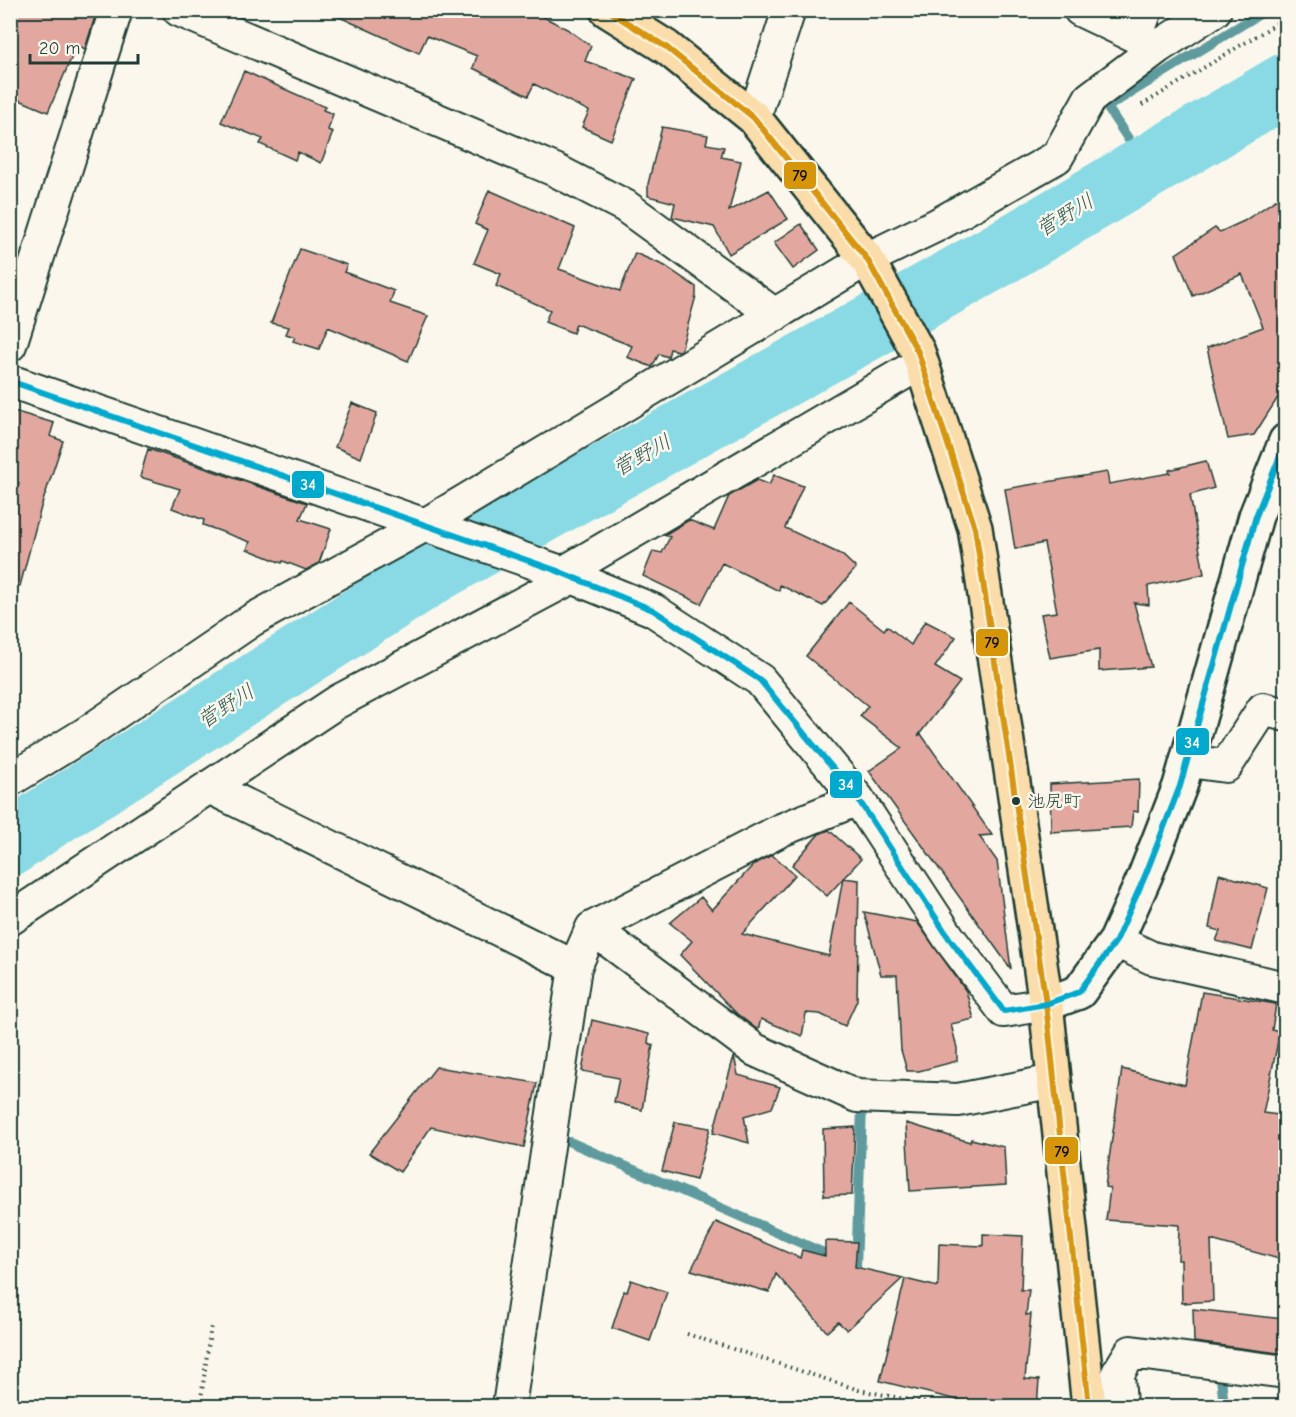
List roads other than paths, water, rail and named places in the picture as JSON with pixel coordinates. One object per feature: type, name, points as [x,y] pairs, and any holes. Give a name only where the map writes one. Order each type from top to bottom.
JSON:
[{"type":"highway","points":[[607,10],[666,46],[754,118],[873,269],[920,357],[975,528],[1046,1004],[1089,1407]]},
{"type":"street","points":[[10,345],[116,10]]},
{"type":"street","points":[[179,10],[555,170],[625,206],[775,315]]},
{"type":"street","points":[[754,118],[789,10]]},
{"type":"street","points":[[1080,10],[1147,32]]},
{"type":"street","points":[[10,780],[85,735],[252,620],[432,528],[775,315],[873,269],[938,225],[1057,157],[1090,98],[1147,32],[1215,10]]},
{"type":"street","points":[[10,919],[337,702],[564,573],[920,357]]},
{"type":"street","points":[[10,381],[564,573],[653,610],[760,680],[858,799],[948,938],[1004,1011],[1046,1004],[1079,992],[1116,941],[1145,876],[1180,786],[1256,516],[1286,441]]},
{"type":"street","points":[[1188,761],[1226,766],[1263,709],[1286,715]]},
{"type":"street","points":[[209,786],[574,968]]},
{"type":"street","points":[[509,1407],[574,968],[592,928],[780,830],[858,799]]},
{"type":"street","points":[[592,928],[755,1050],[857,1096],[958,1100],[1054,1082]]},
{"type":"street","points":[[1116,941],[1152,958],[1286,988]]},
{"type":"street","points":[[1120,1407],[1118,1373],[1131,1352],[1286,1372]]},
{"type":"waterway","points":[[1147,167],[1107,107],[1266,10]]},
{"type":"waterway","name":"菅野川","points":[[10,844],[436,570],[993,258],[1286,85]]},
{"type":"waterway","points":[[570,1142],[856,1267],[862,1108]]},
{"type":"waterway","points":[[1221,1378],[1224,1406]]},
{"type":"place","name":"池尻町","points":[[1016,801]]}]
